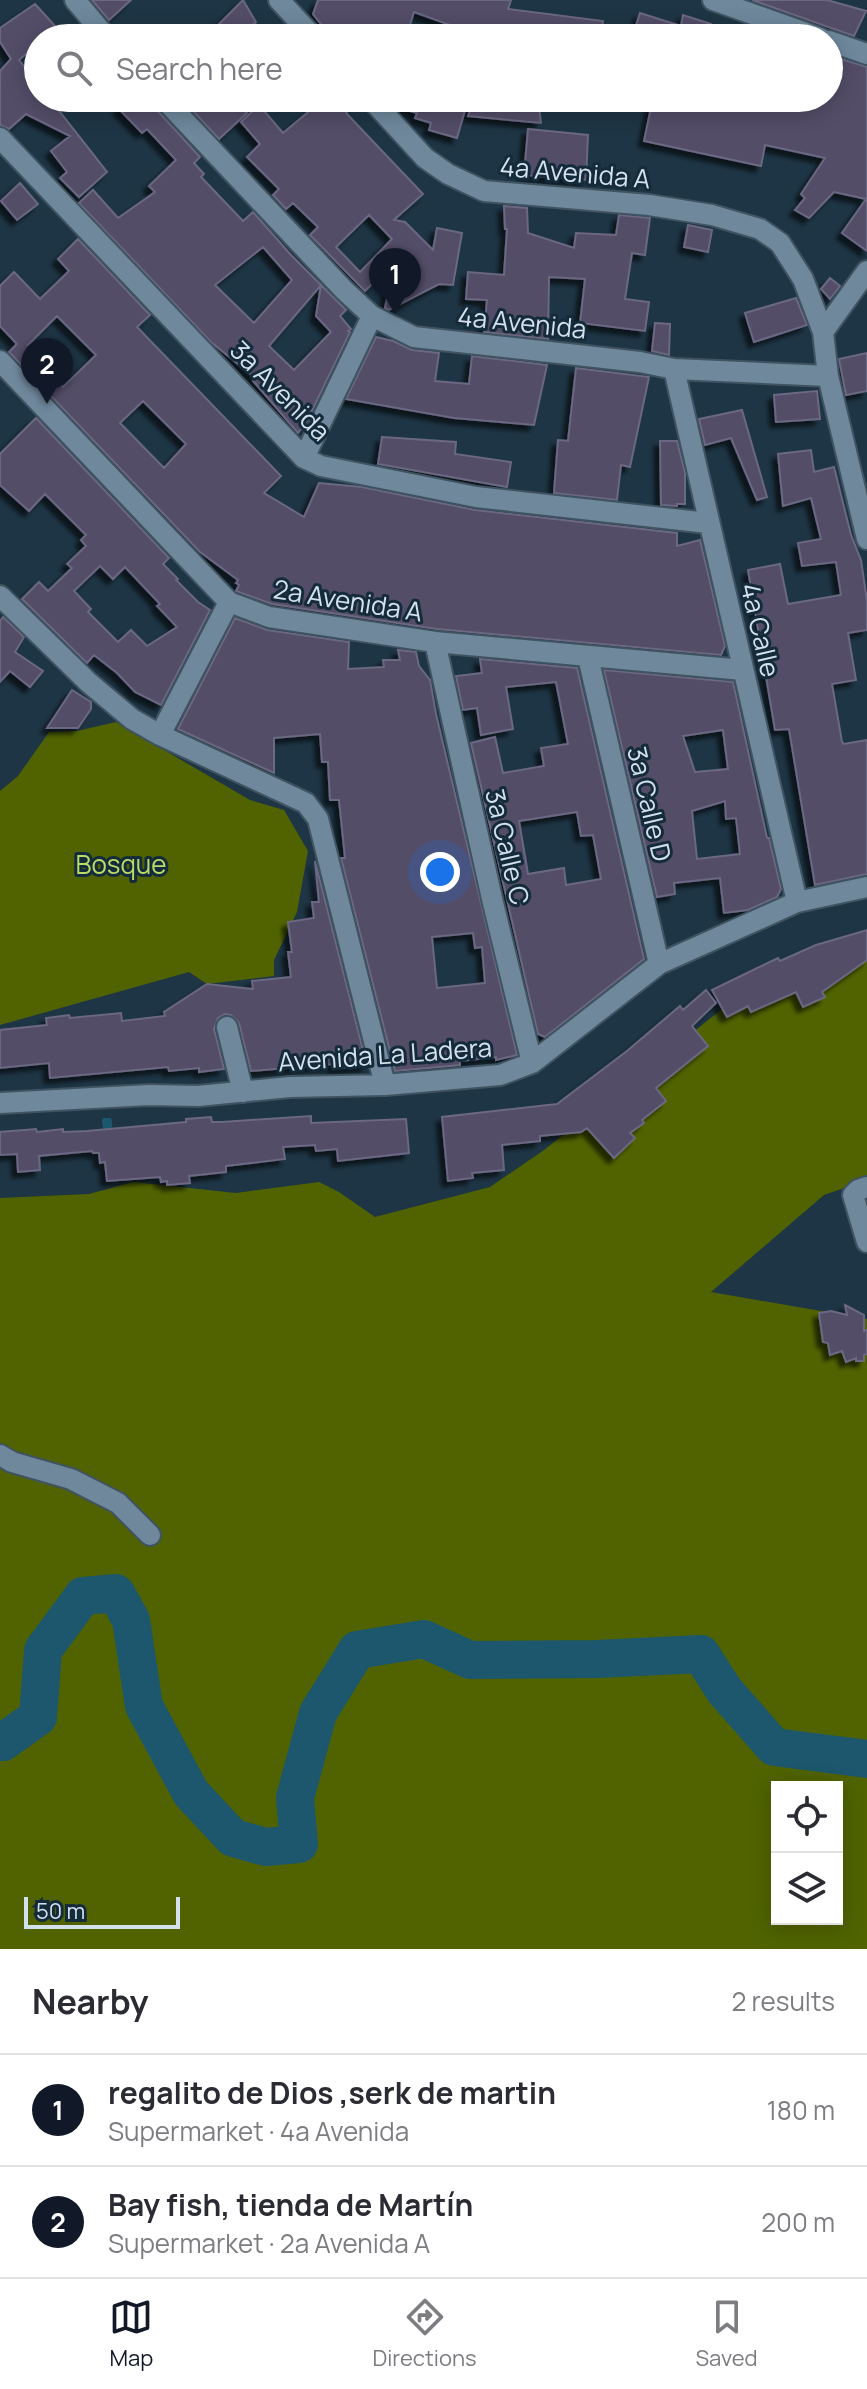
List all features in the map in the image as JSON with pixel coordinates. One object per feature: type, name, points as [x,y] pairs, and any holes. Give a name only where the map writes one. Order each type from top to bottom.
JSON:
[{"type":"street","points":[[75,0],[95,24]]},
{"type":"street","points":[[279,0],[301,24]]},
{"type":"street","points":[[713,0],[781,24]]},
{"type":"street","points":[[843,46],[867,54]]},
{"type":"street","name":"4a Avenida","points":[[176,112],[344,290],[372,316],[414,337],[640,362],[674,369],[828,376]]},
{"type":"street","name":"4a Avenida A","points":[[383,112],[425,158],[448,174],[484,191],[649,205],[712,215],[760,229],[780,243],[803,279],[823,332]]},
{"type":"street","name":"3a Avenida","points":[[0,138],[304,458],[321,466],[476,497],[708,523]]},
{"type":"street","points":[[867,271],[823,332],[828,376],[867,539]]},
{"type":"street","points":[[304,458],[372,316]]},
{"type":"street","name":"2a Avenida A","points":[[0,361],[229,602],[269,617],[435,642],[743,670]]},
{"type":"street","name":"4a Calle","points":[[674,369],[797,902]]},
{"type":"street","points":[[0,596],[88,682],[132,719],[306,803],[318,819],[385,1085]]},
{"type":"street","points":[[160,735],[229,602]]},
{"type":"street","name":"3a Calle C","points":[[435,642],[532,1063]]},
{"type":"street","name":"3a Calle D","points":[[588,657],[659,964]]},
{"type":"street","name":"Avenida La Ladera","points":[[0,1103],[149,1095],[198,1096],[290,1087],[385,1085],[500,1075],[532,1063],[659,964],[797,902],[867,887]]},
{"type":"street","points":[[227,1027],[243,1092]]},
{"type":"street","points":[[867,1187],[853,1195],[867,1242]]},
{"type":"street","points":[[0,1455],[12,1462],[71,1479],[118,1503],[150,1535]]},
{"type":"green space","name":"Bosque","points":[[116,722],[250,800],[284,810],[308,851],[297,912],[274,960],[274,976],[207,984],[189,972],[0,1025],[0,791],[18,776],[49,732],[77,731]]},
{"type":"green space","points":[[867,957],[867,1180],[824,1195],[711,1292],[867,1319],[867,1949],[0,1949],[0,1198],[89,1194],[133,1182],[236,1193],[319,1182],[375,1217],[490,1187],[544,1150],[731,1002]]},
{"type":"building","points":[[92,0],[131,0],[109,20]]},
{"type":"building","points":[[243,0],[256,22],[254,24],[219,24]]},
{"type":"building","points":[[318,0],[511,0],[508,9],[603,21],[603,24],[447,24],[414,12],[410,24],[321,24],[313,14]]},
{"type":"building","points":[[752,0],[827,0],[866,11],[854,36],[843,32],[843,24],[820,24]]},
{"type":"building","points":[[35,4],[53,24],[24,24],[24,56],[19,60],[24,66],[24,112],[60,112],[107,172],[79,197],[60,178],[67,172],[51,151],[70,136],[26,114],[9,129],[0,125],[0,71],[11,59],[0,42],[0,28]]},
{"type":"building","points":[[640,13],[675,24],[636,24]]},
{"type":"building","points":[[683,15],[711,24],[681,24]]},
{"type":"building","points":[[843,59],[867,67],[867,251],[842,233],[866,199],[834,192],[809,218],[795,210],[805,198],[801,194],[825,158],[765,145],[761,166],[644,141],[650,112],[843,112]]},
{"type":"building","points":[[122,112],[159,112],[200,157],[194,163],[204,174],[201,177],[243,221],[253,212],[346,310],[340,316],[351,329],[350,332],[307,421],[298,433],[253,381],[255,378],[211,342],[79,203],[93,190],[118,218],[155,192],[149,186],[176,160],[147,129],[142,133]],"holes":[[[263,247],[292,280],[254,323],[215,285]],[[321,285],[316,316],[331,332],[294,370],[269,346]]]},
{"type":"building","points":[[194,112],[246,112],[247,113],[219,139]]},
{"type":"building","points":[[252,112],[265,112],[283,133],[308,112],[347,112],[423,194],[394,220],[405,222],[433,250],[437,228],[462,233],[453,285],[439,284],[389,310],[385,308],[394,262],[365,291],[310,235],[318,227],[293,203],[286,209],[273,195],[279,189],[247,157],[260,144],[241,122]],"holes":[[[369,215],[392,239],[360,272],[336,247]]]},
{"type":"building","points":[[414,112],[465,112],[457,138],[429,130],[431,123],[415,118],[417,113]]},
{"type":"building","points":[[469,112],[540,112],[541,123],[468,116]]},
{"type":"building","points":[[528,129],[588,135],[586,180],[524,175]]},
{"type":"building","points":[[20,183],[38,204],[17,220],[1,201]]},
{"type":"building","points":[[504,206],[527,208],[528,233],[574,248],[576,233],[616,235],[619,215],[650,218],[645,255],[632,253],[625,299],[649,302],[645,331],[580,323],[585,279],[549,277],[548,339],[484,332],[487,300],[466,299],[468,272],[504,275],[507,229]]},
{"type":"building","points":[[688,225],[712,230],[708,252],[684,247]]},
{"type":"building","points":[[78,239],[150,315],[137,327],[281,476],[264,493],[304,517],[319,483],[362,487],[475,510],[677,533],[677,546],[700,540],[725,646],[721,655],[437,629],[272,604],[236,591],[238,580],[200,552],[9,352],[17,344],[0,326],[0,286],[14,272],[40,299],[69,271],[58,259]],"holes":[[[57,316],[96,355],[63,387],[34,358],[38,354],[28,345]],[[143,401],[186,444],[164,468],[120,423]]]},
{"type":"building","points":[[830,278],[840,286],[830,299],[821,289]]},
{"type":"building","points":[[796,298],[807,325],[754,342],[745,313]]},
{"type":"building","points":[[655,323],[670,324],[669,355],[652,351]]},
{"type":"building","points":[[376,337],[412,350],[439,353],[435,381],[469,384],[472,356],[547,365],[534,425],[454,418],[346,399]]},
{"type":"building","points":[[867,353],[867,391],[846,395],[839,359]]},
{"type":"building","points":[[576,368],[649,377],[630,467],[621,465],[617,500],[554,493],[558,440],[568,441]]},
{"type":"building","points":[[817,391],[820,419],[776,422],[774,395]]},
{"type":"building","points":[[742,410],[767,497],[757,500],[731,438],[705,445],[699,419]]},
{"type":"building","points":[[36,418],[169,558],[163,564],[176,580],[210,610],[161,705],[135,692],[94,655],[87,663],[22,599],[39,582],[48,591],[72,568],[67,564],[86,546],[81,540],[86,535],[45,494],[29,511],[0,485],[0,454]],"holes":[[[100,566],[113,579],[125,567],[177,627],[147,646],[131,630],[118,642],[88,612],[91,609],[74,591]]]},
{"type":"building","points":[[382,437],[456,442],[455,454],[511,462],[507,487],[378,464]]},
{"type":"building","points":[[660,441],[677,441],[685,473],[685,504],[661,505]]},
{"type":"building","points":[[811,450],[814,472],[834,467],[851,535],[861,560],[867,601],[867,630],[848,633],[856,680],[832,684],[842,742],[867,740],[867,874],[815,885],[789,729],[775,730],[748,570],[780,564],[788,604],[841,595],[836,562],[802,566],[798,543],[821,539],[811,498],[783,506],[778,454]]},
{"type":"building","points":[[3,617],[24,637],[15,652],[43,671],[30,687],[10,671],[0,682],[0,621]]},
{"type":"building","points":[[235,618],[267,630],[349,642],[348,669],[384,667],[383,660],[400,660],[398,650],[416,652],[419,666],[430,680],[517,1055],[496,1060],[496,1057],[460,1061],[460,1065],[395,1071],[341,858],[345,858],[339,800],[330,800],[328,762],[322,762],[320,734],[274,738],[274,773],[178,729]],"holes":[[[473,933],[475,948],[482,947],[485,983],[437,988],[432,937]]]},
{"type":"building","points":[[480,659],[577,668],[644,959],[545,1037],[538,1034],[471,743],[495,737],[503,773],[544,766],[541,748],[568,744],[556,682],[506,687],[513,729],[481,735],[477,708],[463,710],[456,676],[482,673]],"holes":[[[577,812],[581,836],[593,835],[601,879],[566,885],[564,868],[528,874],[519,821]]]},
{"type":"building","points":[[604,670],[733,682],[781,889],[777,897],[748,910],[724,913],[720,878],[674,883],[675,894],[657,897]],"holes":[[[723,730],[728,769],[695,772],[683,736]],[[725,801],[726,819],[736,818],[740,854],[697,859],[692,811]]]},
{"type":"building","points":[[72,690],[91,702],[91,709],[78,728],[47,728]]},
{"type":"building","points":[[315,861],[367,1066],[334,1068],[334,1064],[251,1071],[239,1023],[231,1015],[225,1014],[218,1018],[214,1029],[224,1069],[169,1071],[168,1067],[50,1078],[49,1063],[0,1068],[0,1030],[47,1025],[46,1018],[69,1015],[70,1018],[121,1013],[122,1021],[165,1016],[164,1012],[207,984],[253,989],[252,981],[291,977],[288,922],[314,918],[312,902],[319,902]]},
{"type":"building","points":[[867,930],[867,960],[822,992],[825,997],[803,1007],[796,992],[751,1012],[748,1006],[727,1017],[712,990],[778,958],[780,961],[816,945]]},
{"type":"building","points":[[706,990],[716,1003],[692,1026],[708,1046],[656,1088],[666,1101],[630,1133],[635,1138],[614,1158],[587,1128],[581,1132],[540,1136],[540,1141],[502,1145],[504,1170],[472,1173],[473,1178],[448,1181],[442,1117],[557,1104],[680,1006],[683,1010]]},
{"type":"building","points":[[311,1116],[311,1123],[406,1119],[409,1153],[338,1161],[337,1149],[316,1151],[315,1145],[283,1147],[285,1159],[226,1166],[226,1172],[189,1176],[190,1183],[167,1185],[167,1181],[161,1182],[160,1177],[107,1181],[105,1162],[100,1163],[99,1153],[92,1151],[39,1156],[40,1170],[18,1172],[17,1154],[0,1155],[0,1132],[36,1129],[37,1132],[63,1129],[63,1132],[87,1131],[211,1117],[212,1122],[222,1122]]},
{"type":"building","points":[[845,1305],[864,1315],[867,1354],[864,1361],[856,1361],[856,1358],[846,1362],[842,1351],[830,1355],[828,1343],[823,1342],[819,1313],[831,1311],[847,1315]]},
{"type":"waterway","points":[[105,1121],[109,1121],[109,1127],[106,1128],[105,1121]]},
{"type":"waterway","points":[[0,1741],[3,1742],[38,1717],[43,1650],[83,1596],[116,1593],[131,1620],[144,1706],[191,1793],[233,1838],[266,1847],[299,1844],[295,1798],[318,1713],[357,1650],[424,1639],[470,1660],[701,1654],[724,1690],[774,1747],[867,1759]]},
{"type":"place","name":"regalito de Dios ,serk de martin","points":[[395,314]]},
{"type":"place","name":"Bay fish, tienda de Martín","points":[[47,404]]}]
